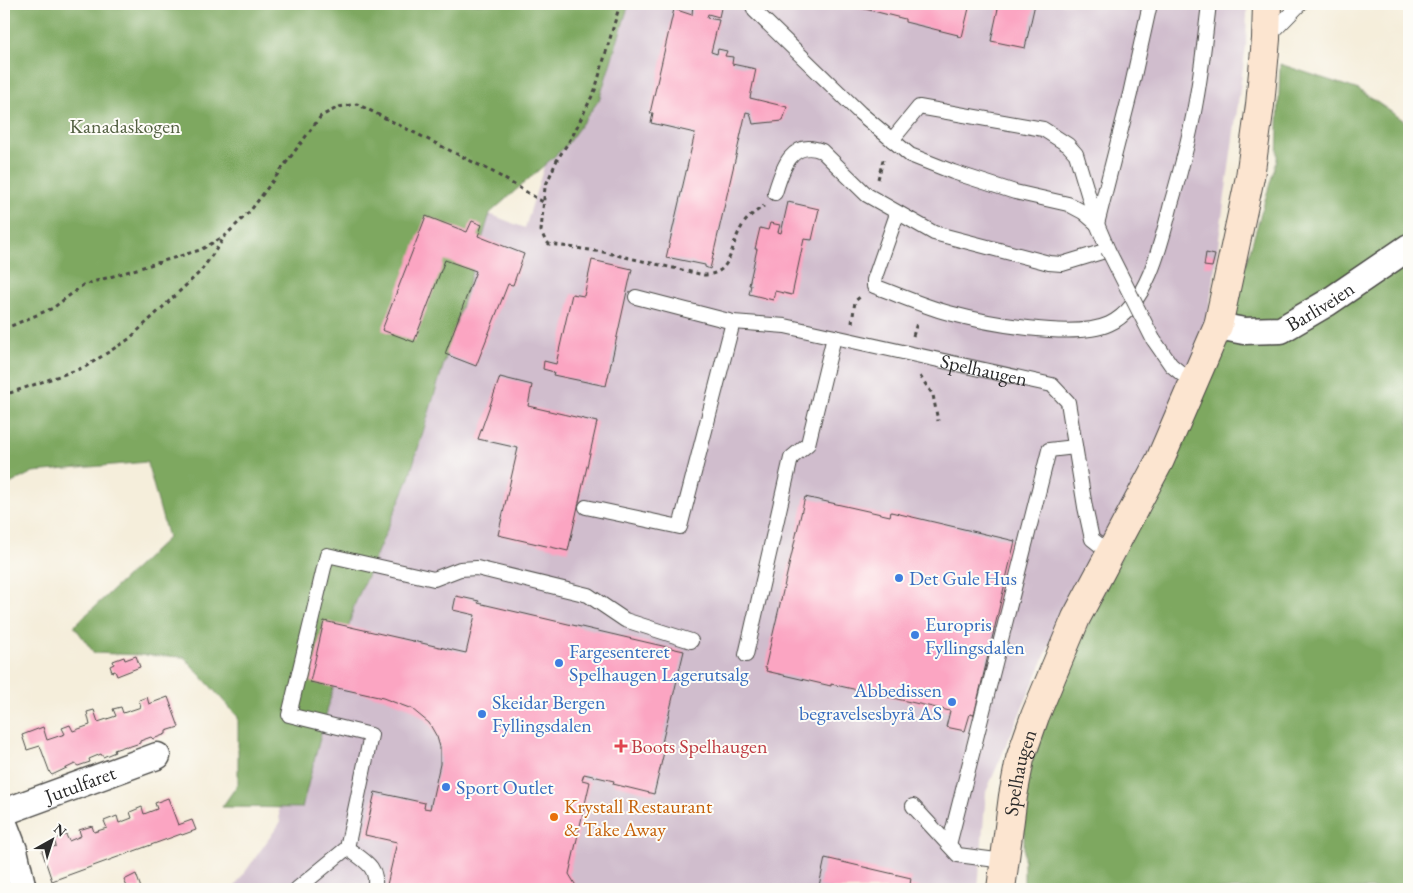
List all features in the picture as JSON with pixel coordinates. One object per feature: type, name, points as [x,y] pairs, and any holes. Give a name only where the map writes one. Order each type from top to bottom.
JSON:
[{"type":"main road","name":"Spelhaugen","points":[[1001,889],[1020,760],[1035,716],[1076,618],[1160,460],[1218,326],[1250,177],[1260,105],[1267,4]]},
{"type":"street","name":"Barliveien","points":[[1218,326],[1244,331],[1280,330],[1327,303],[1409,247]]},
{"type":"street","name":"Jutulfaret","points":[[4,812],[157,756]]},
{"type":"street","points":[[4,824],[14,850],[23,889]]},
{"type":"lane","points":[[752,4],[755,11],[801,58],[860,113],[910,155],[953,172],[1015,192],[1068,204],[1083,212],[1098,224]]},
{"type":"lane","points":[[1098,224],[1150,4]]},
{"type":"lane","points":[[897,214],[874,280],[874,286],[949,313],[1014,326],[1060,331],[1091,330],[1108,325],[1120,317],[1140,292],[1157,256],[1189,140],[1197,99],[1209,4]]},
{"type":"lane","points":[[1266,39],[1300,4]]},
{"type":"lane","points":[[892,140],[919,107],[1043,129],[1068,145],[1076,154],[1108,250],[1153,339],[1171,365],[1194,384]]},
{"type":"lane","points":[[775,193],[788,160],[803,148],[814,148],[822,151],[855,185],[872,199],[934,233],[1049,263],[1062,264],[1108,250]]},
{"type":"lane","name":"Spelhaugen","points":[[636,297],[733,322],[785,326],[1052,385],[1068,402],[1092,540],[1111,554]]},
{"type":"lane","points":[[586,506],[680,527],[733,322]]},
{"type":"lane","points":[[746,655],[792,458],[808,444],[834,337]]},
{"type":"lane","points":[[949,845],[1049,450],[1076,447]]},
{"type":"lane","points":[[297,889],[347,848],[371,735],[289,715],[327,555],[434,580],[460,569],[477,568],[588,596],[625,620],[691,641]]},
{"type":"lane","points":[[913,806],[958,855],[1004,860]]},
{"type":"lane","points":[[347,848],[369,864],[375,872],[376,881],[374,889]]},
{"type":"path","points":[[620,4],[595,90],[573,135],[556,160],[545,187],[541,231],[545,240],[549,244],[604,252],[704,275],[717,273],[728,261],[738,233],[745,222],[770,201],[775,193]]},
{"type":"path","points":[[4,399],[10,393],[85,367],[129,339],[201,271],[225,236],[251,210],[322,116],[339,107],[357,104],[493,172],[543,202]]},
{"type":"path","points":[[872,199],[884,155],[892,140]]},
{"type":"path","points":[[4,329],[53,308],[83,284],[200,250],[225,236]]},
{"type":"path","points":[[850,341],[855,301],[874,286]]},
{"type":"path","points":[[909,354],[922,304]]},
{"type":"path","points":[[918,374],[933,395],[938,420]]},
{"type":"shaded area","points":[[594,4],[1247,4],[1246,46],[1202,360],[1063,614],[986,792],[978,889],[233,889],[280,823],[252,553],[397,178],[525,228]]},
{"type":"green space","name":"Kanadaskogen","points":[[4,4],[629,4],[599,100],[565,147],[490,213],[408,481],[354,606],[302,808],[222,807],[238,784],[238,717],[184,657],[94,653],[74,626],[168,538],[147,462],[33,472],[4,487]]},
{"type":"green space","points":[[1280,64],[1359,90],[1409,124],[1409,889],[1024,889],[1024,788],[1028,746],[1217,360],[1277,160]]},
{"type":"building","points":[[693,4],[722,4],[719,17],[708,14],[707,18],[719,20],[711,52],[717,54],[718,49],[727,51],[725,56],[733,57],[732,64],[756,69],[750,98],[787,107],[783,121],[753,124],[750,113],[746,112],[710,269],[705,267],[705,265],[666,258],[695,133],[651,123],[653,113],[650,113],[674,9],[692,15]]},
{"type":"building","points":[[848,4],[970,4],[962,37],[905,22],[905,19],[853,6],[852,8],[847,7]]},
{"type":"building","points":[[999,4],[1035,4],[1025,48],[991,41]]},
{"type":"building","points":[[788,202],[819,209],[812,240],[804,239],[792,295],[775,291],[773,300],[749,294],[760,228],[768,230],[770,223],[780,225],[778,232],[781,233]]},
{"type":"building","points":[[426,216],[467,232],[472,221],[482,225],[478,236],[524,254],[513,285],[508,284],[476,366],[445,354],[476,271],[445,260],[414,342],[382,330]]},
{"type":"building","points":[[1206,253],[1215,255],[1212,267],[1204,266]]},
{"type":"building","points":[[592,260],[632,269],[606,386],[553,375],[554,372],[543,369],[544,361],[556,364],[572,294],[584,296]]},
{"type":"building","points":[[500,377],[532,385],[528,406],[597,422],[568,551],[498,535],[518,448],[478,439]]},
{"type":"building","points":[[805,497],[890,516],[891,512],[1015,541],[974,715],[970,714],[965,731],[946,727],[950,711],[766,671],[767,668],[765,668]]},
{"type":"building","points":[[456,596],[479,601],[478,603],[684,651],[660,751],[664,752],[654,794],[613,784],[614,781],[584,774],[582,780],[590,782],[569,874],[578,889],[386,889],[397,842],[365,835],[375,792],[425,803],[424,808],[430,809],[440,764],[440,747],[429,723],[412,709],[383,698],[310,682],[324,621],[466,653],[475,615],[453,610]]},
{"type":"building","points":[[136,656],[140,667],[117,676],[115,671],[112,672],[110,666],[114,664],[113,661],[124,657],[125,660]]},
{"type":"building","points":[[147,697],[149,704],[168,697],[179,727],[166,731],[166,734],[153,739],[151,737],[140,741],[140,743],[114,750],[115,752],[103,757],[101,754],[89,759],[90,762],[78,766],[75,764],[52,775],[40,746],[27,750],[22,735],[43,727],[47,740],[65,734],[62,728],[70,725],[73,731],[90,725],[87,712],[94,710],[98,722],[116,716],[113,709],[121,707],[123,713],[141,707],[139,700]]},
{"type":"building","points":[[168,798],[178,825],[192,820],[196,830],[52,881],[42,851],[56,846],[54,839],[66,835],[69,841],[81,836],[79,830],[92,826],[94,832],[107,828],[104,821],[117,816],[119,823],[132,818],[130,812],[142,807],[144,814],[157,809],[155,803]]},
{"type":"building","points":[[825,858],[911,878],[910,885],[925,889],[834,889],[819,886]]},
{"type":"building","points":[[136,874],[141,888],[128,889],[124,880]]},
{"type":"place","name":"Det Gule Hus","points":[[899,578]]},
{"type":"place","name":"Europris Fyllingsdalen","points":[[915,635]]},
{"type":"place","name":"Fargesenteret Spelhaugen Lagerutsalg","points":[[559,663]]},
{"type":"place","name":"Abbedissen begravelsesbyrå AS","points":[[952,702]]},
{"type":"place","name":"Skeidar Bergen Fyllingsdalen","points":[[482,714]]},
{"type":"place","name":"Boots Spelhaugen","points":[[621,746]]},
{"type":"place","name":"Sport Outlet","points":[[446,787]]},
{"type":"place","name":"Krystall Restaurant & Take Away","points":[[554,817]]}]
